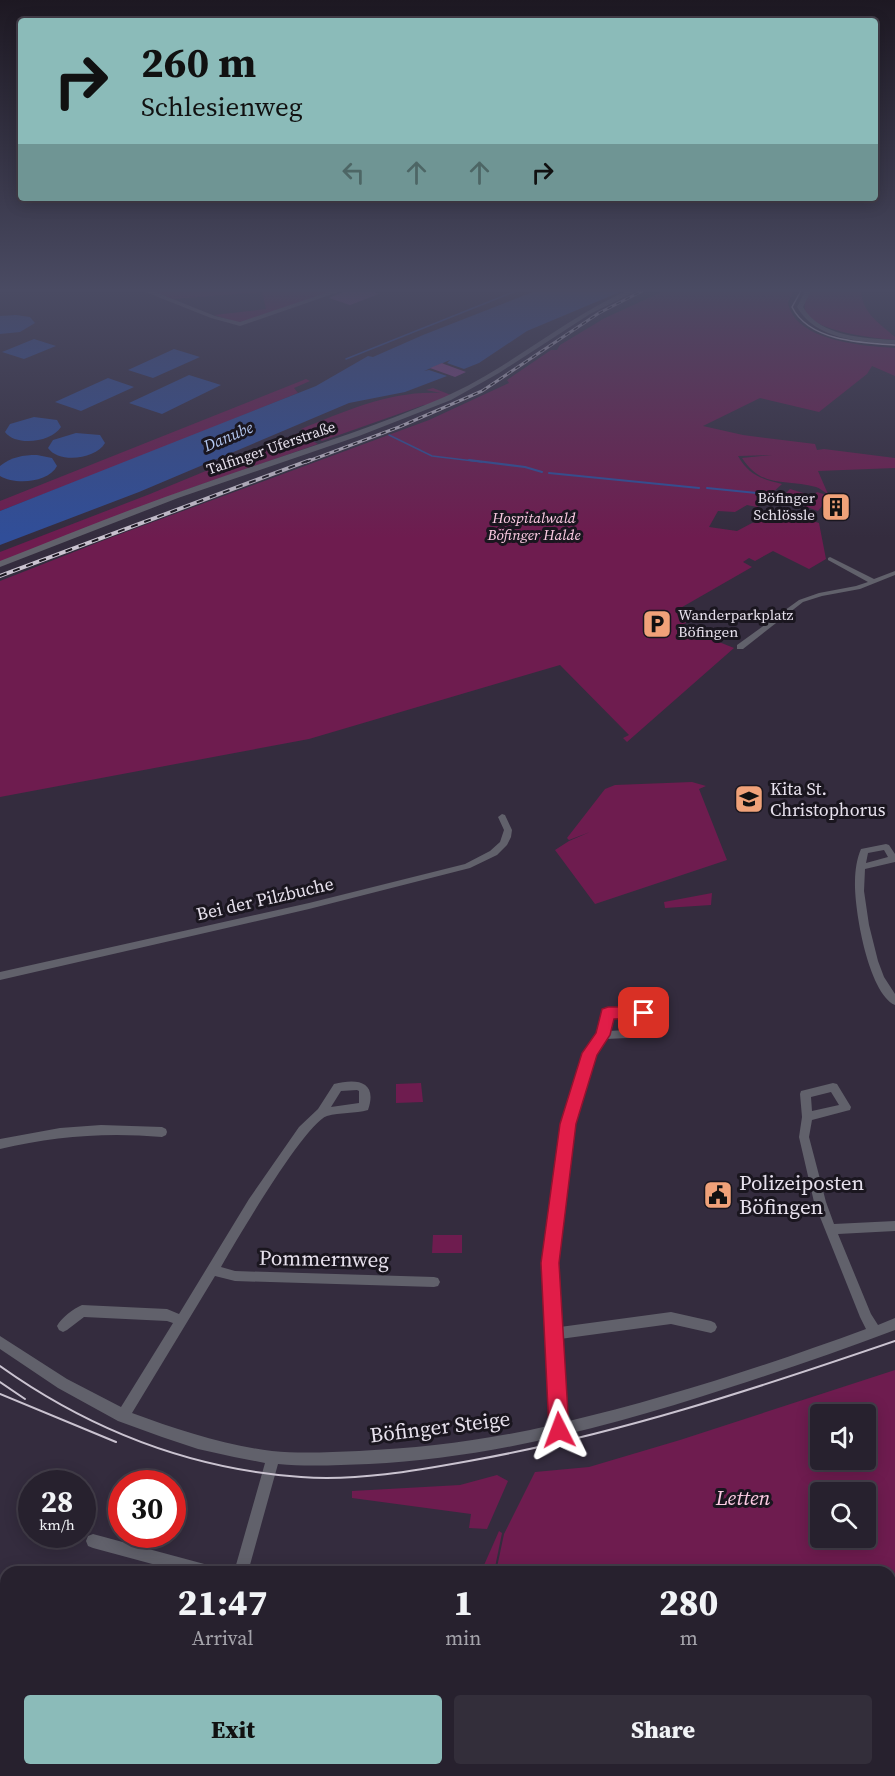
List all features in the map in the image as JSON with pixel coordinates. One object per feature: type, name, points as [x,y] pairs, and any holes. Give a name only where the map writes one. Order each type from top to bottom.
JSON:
[{"type":"street","name":"Talfinger Uferstraße","points":[[0,564],[200,487],[344,438],[445,400],[497,372]]},
{"type":"street","points":[[830,559],[874,582]]},
{"type":"street","points":[[740,647],[801,601],[821,594],[858,588],[895,573]]},
{"type":"street","name":"Bei der Pilzbuche","points":[[0,976],[301,908],[467,866],[490,856],[504,843],[508,830],[502,817]]},
{"type":"street","points":[[861,867],[861,896],[872,952],[881,983],[895,1001]]},
{"type":"street","points":[[559,1430],[550,1263],[568,1124],[590,1053],[603,1035]]},
{"type":"street","name":"Pommernweg","points":[[123,1416],[180,1320],[214,1270],[276,1169],[303,1130],[322,1112]]},
{"type":"street","points":[[807,1117],[804,1137],[807,1155],[830,1229],[866,1317],[875,1332]]},
{"type":"street","points":[[0,1144],[93,1129],[119,1128],[162,1132]]},
{"type":"street","points":[[830,1229],[895,1226]]},
{"type":"street","name":"Pommernweg","points":[[214,1270],[235,1276],[434,1282]]},
{"type":"street","points":[[63,1326],[82,1311],[167,1315],[180,1320]]},
{"type":"street","points":[[554,1334],[671,1318],[711,1327]]},
{"type":"street","name":"Böfinger Steige","points":[[0,1342],[46,1376],[123,1416],[180,1437],[216,1447],[273,1457],[390,1458],[559,1430],[649,1407],[895,1324]]},
{"type":"street","points":[[243,1566],[273,1457]]},
{"type":"street","points":[[96,1542],[186,1566]]},
{"type":"green space","name":"Hospitalwald Böfinger Halde","points":[[519,372],[868,372],[819,412],[760,398],[703,426],[743,435],[815,444],[817,450],[895,458],[895,468],[818,471],[828,494],[816,487],[766,479],[750,468],[742,458],[772,455],[738,456],[756,475],[768,480],[782,484],[757,507],[747,505],[735,512],[718,511],[709,527],[737,531],[752,523],[768,520],[777,510],[819,523],[826,559],[809,569],[773,551],[755,561],[749,558],[743,562],[752,567],[677,610],[686,623],[679,626],[734,648],[627,742],[623,738],[629,735],[560,665],[309,739],[0,797],[0,581],[429,420],[509,383],[507,380]]},
{"type":"green space","points":[[306,379],[310,381],[294,388],[298,393],[0,511],[0,501]]},
{"type":"green space","points":[[433,388],[451,395],[428,406],[424,405],[322,441],[301,429],[387,398],[441,393],[426,390]]},
{"type":"green space","points":[[298,433],[318,444],[191,488],[0,562],[0,552]]},
{"type":"green space","points":[[790,489],[813,496],[817,492],[826,495],[825,502],[818,511],[776,496],[778,493],[784,495]]},
{"type":"green space","points":[[692,782],[706,786],[699,789],[727,860],[595,904],[555,850],[590,832],[569,840],[567,838],[605,789],[615,785]]},
{"type":"green space","points":[[712,893],[711,905],[665,908],[664,902]]},
{"type":"green space","points":[[421,1083],[423,1102],[396,1103],[396,1084]]},
{"type":"green space","points":[[433,1235],[462,1235],[462,1253],[432,1253]]},
{"type":"green space","name":"Letten","points":[[895,1370],[895,1566],[497,1566],[504,1534],[535,1472],[589,1467]]},
{"type":"green space","points":[[497,1475],[508,1481],[487,1529],[469,1528],[471,1514],[352,1498],[352,1491],[460,1485]]},
{"type":"green space","points":[[499,1531],[502,1533],[495,1566],[484,1566]]},
{"type":"water","points":[[134,372],[167,372],[153,378]]},
{"type":"water","name":"Danube","points":[[340,372],[435,372],[447,376],[405,392],[349,403],[139,492],[0,545],[0,511],[316,386]]},
{"type":"water","points":[[189,375],[221,385],[162,414],[129,403]]},
{"type":"water","points":[[108,378],[134,387],[81,411],[55,402]]},
{"type":"water","points":[[34,417],[57,420],[61,427],[50,436],[34,441],[17,440],[5,432],[10,424]]},
{"type":"water","points":[[76,433],[100,435],[105,443],[94,453],[68,458],[53,453],[48,448],[53,440]]},
{"type":"water","points":[[37,455],[52,458],[57,466],[53,472],[31,481],[14,481],[0,476],[0,466],[8,460]]},
{"type":"building","points":[[441,372],[466,372],[455,377]]},
{"type":"waterway","points":[[389,435],[432,456],[482,462]]},
{"type":"waterway","points":[[469,460],[525,467],[542,472]]},
{"type":"waterway","points":[[549,473],[699,488]]},
{"type":"waterway","points":[[707,488],[767,494]]},
{"type":"tram line","points":[[0,1366],[69,1409],[106,1427],[181,1455],[260,1473],[343,1478],[469,1461],[577,1438],[737,1393],[895,1341]]},
{"type":"tram line","points":[[0,1382],[25,1399]]},
{"type":"tram line","points":[[0,1394],[116,1442]]},
{"type":"railway","points":[[306,462],[399,427],[482,391],[511,372]]},
{"type":"railway","points":[[0,576],[310,460]]},
{"type":"place","name":"Böfinger Schlössle","points":[[836,507]]},
{"type":"place","name":"Wanderparkplatz Böfingen","points":[[657,624]]},
{"type":"place","name":"Kita St. Christophorus","points":[[749,799]]},
{"type":"place","name":"Polizeiposten Böfingen","points":[[718,1195]]},
{"type":"route","points":[[559,1430],[550,1263],[568,1124],[590,1053],[603,1035],[608,1013],[644,1013]]}]
